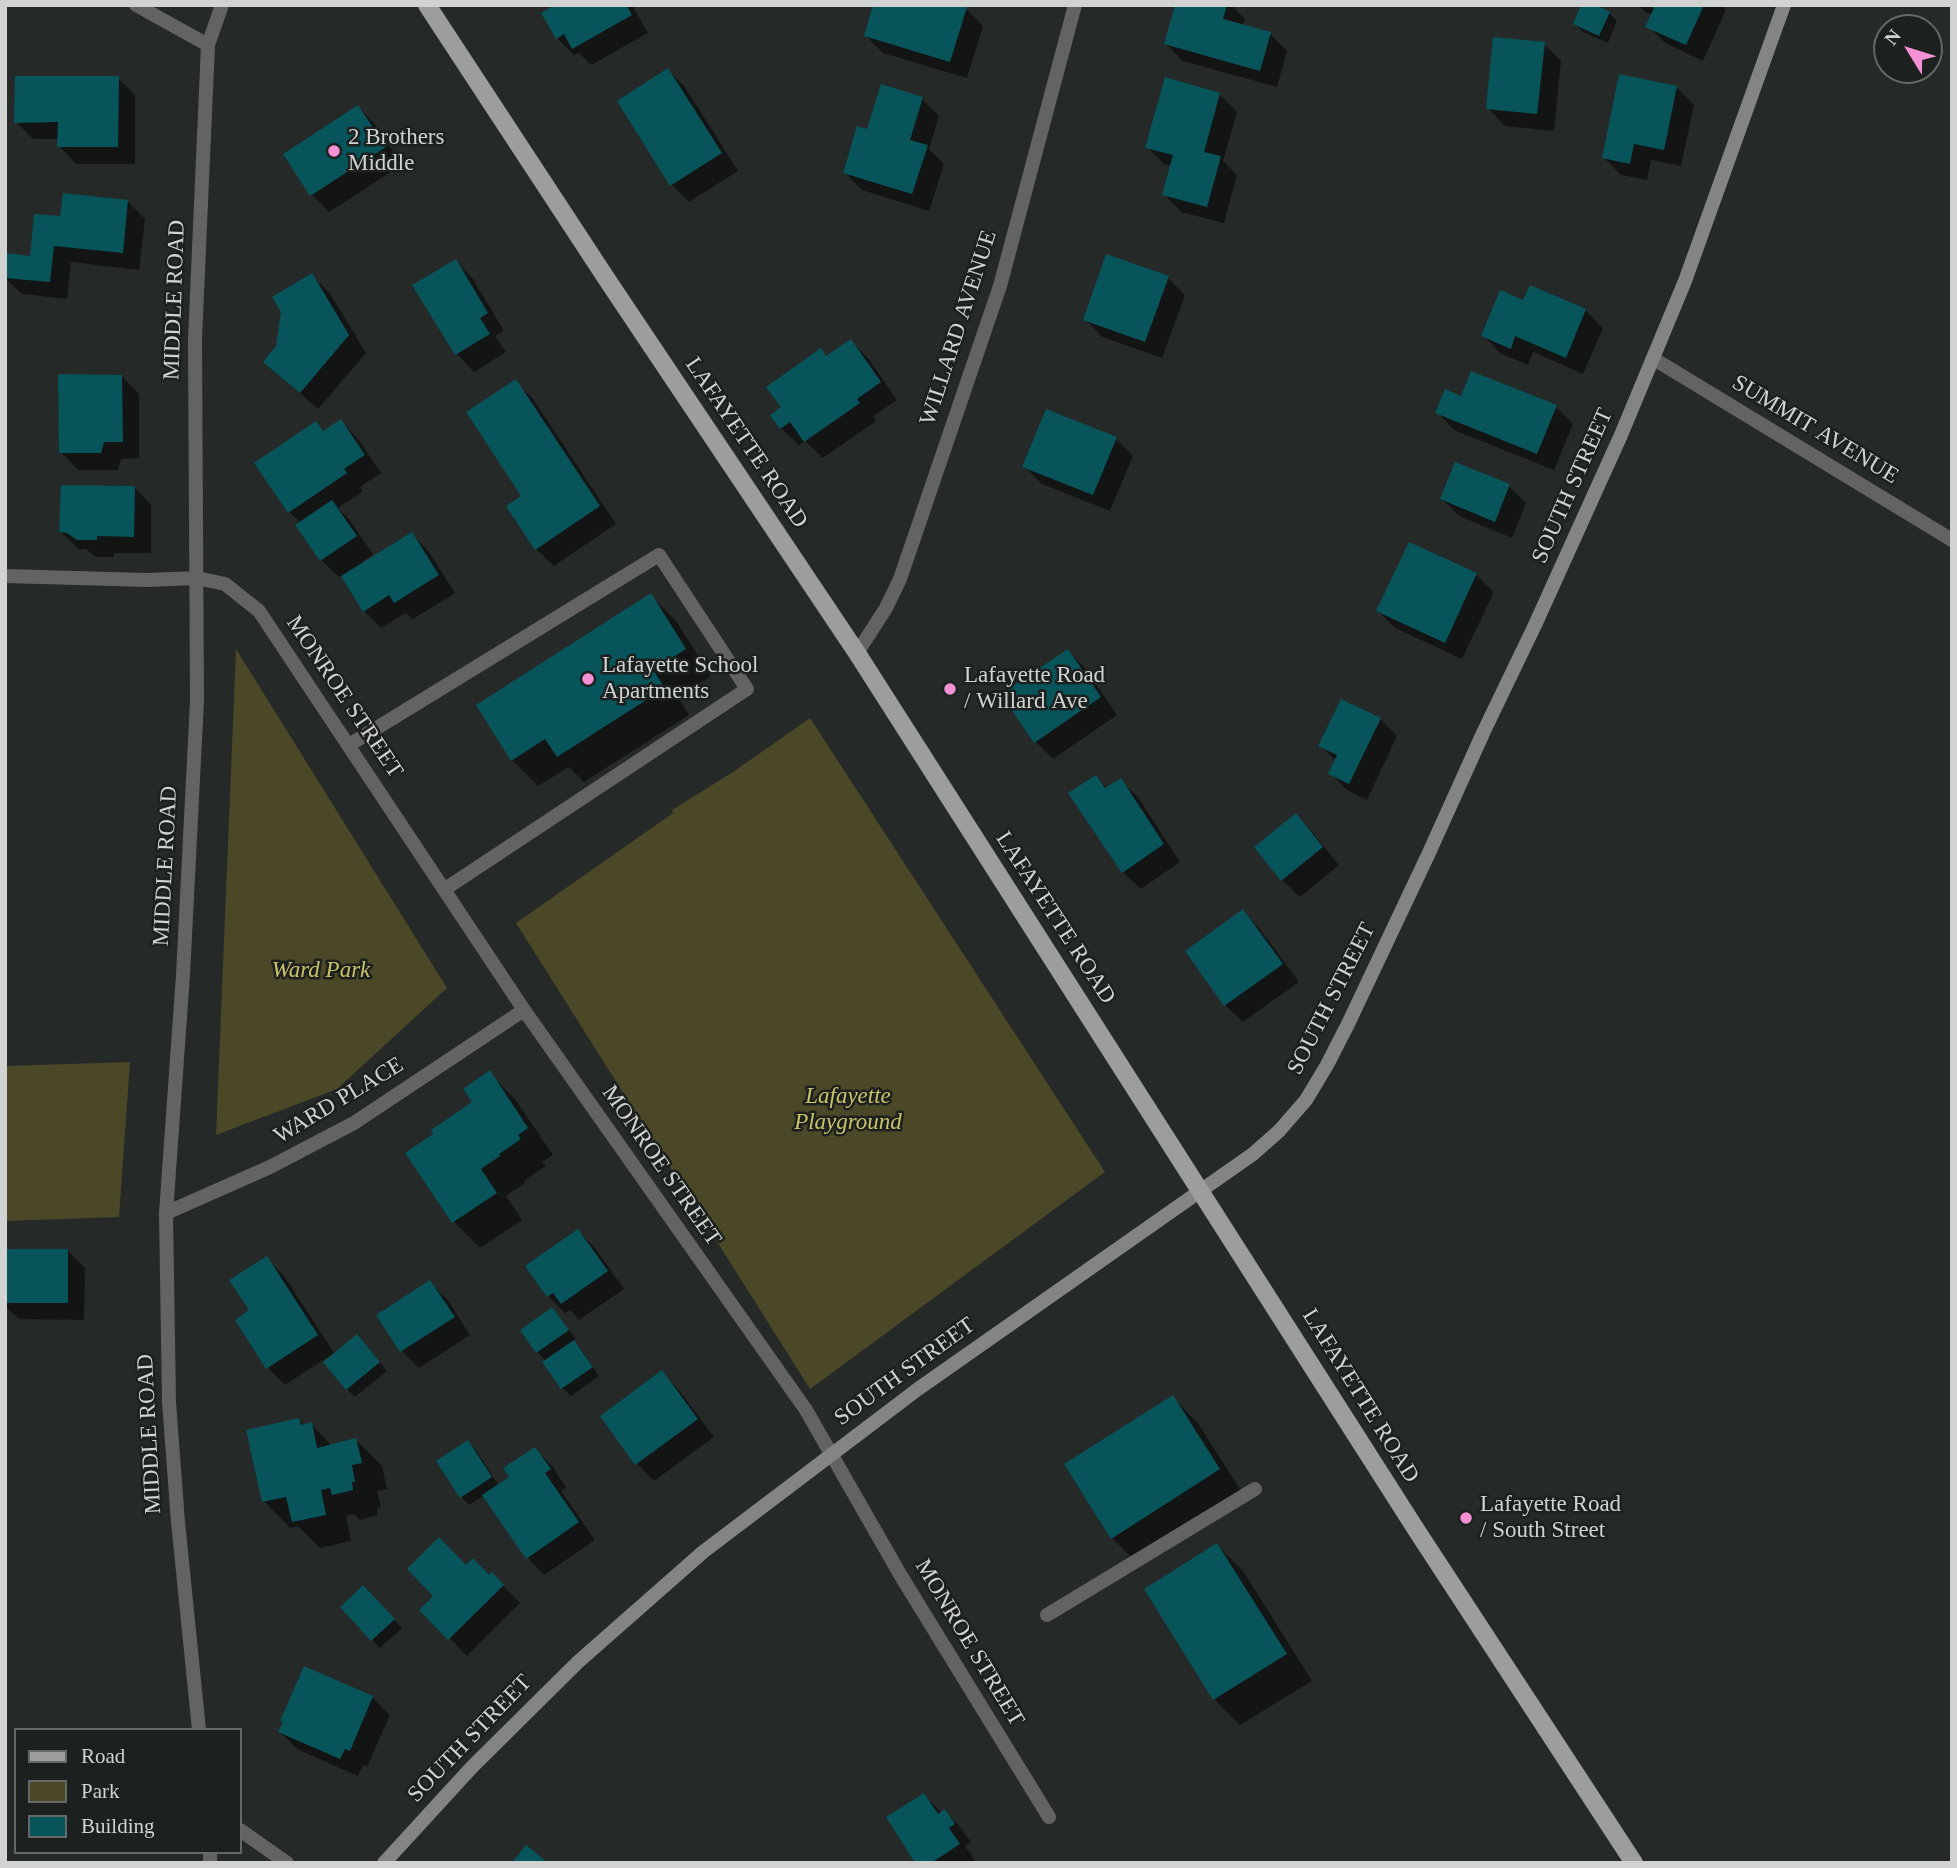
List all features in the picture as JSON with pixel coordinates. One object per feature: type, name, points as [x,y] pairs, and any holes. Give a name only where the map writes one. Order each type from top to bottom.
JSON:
[{"type":"main road","name":"LAFAYETTE ROAD","points":[[427,5],[857,653],[1417,1531],[1634,1863]]},
{"type":"street","points":[[136,5],[208,45]]},
{"type":"street","name":"MIDDLE ROAD","points":[[200,1728],[178,1522],[169,1402],[166,1213],[183,975],[197,701],[194,339],[208,45],[222,5]]},
{"type":"street","name":"WILLARD AVENUE","points":[[857,653],[886,608],[900,579],[1000,286],[1075,5]]},
{"type":"street","name":"SOUTH STREET","points":[[384,1863],[472,1767],[578,1662],[704,1552],[918,1389],[1252,1154],[1279,1131],[1306,1100],[1327,1065],[1428,855],[1654,359],[1714,203],[1784,5]]},
{"type":"street","name":"SUMMIT AVENUE","points":[[1654,359],[1952,540]]},
{"type":"street","points":[[349,745],[659,555],[747,689],[446,889]]},
{"type":"street","name":"MONROE STREET","points":[[5,576],[147,580],[197,578],[225,584],[259,611],[524,1010],[806,1410],[908,1588],[1049,1817]]},
{"type":"street","name":"WARD PLACE","points":[[166,1213],[270,1167],[354,1123],[524,1010]]},
{"type":"street","points":[[1046,1615],[1255,1489]]},
{"type":"street","points":[[242,1831],[287,1863]]},
{"type":"green space","name":"Ward Park","points":[[236,649],[447,988],[337,1089],[216,1135]]},
{"type":"green space","name":"Lafayette Playground","points":[[810,718],[1105,1172],[810,1389],[516,923],[673,813],[672,810],[733,772]]},
{"type":"green space","points":[[130,1062],[119,1217],[5,1221],[5,1066]]},
{"type":"building","points":[[555,5],[626,5],[632,15],[572,49],[564,34],[556,39],[541,13]]},
{"type":"building","points":[[873,5],[967,7],[950,62],[864,36]]},
{"type":"building","points":[[1175,5],[1227,5],[1223,19],[1271,32],[1260,71],[1164,44]]},
{"type":"building","points":[[1581,5],[1596,5],[1610,12],[1599,36],[1573,24]]},
{"type":"building","points":[[1649,5],[1704,5],[1686,45],[1645,27],[1654,8]]},
{"type":"building","points":[[1493,37],[1545,42],[1537,114],[1486,109]]},
{"type":"building","points":[[668,68],[722,153],[670,186],[617,101]]},
{"type":"building","points":[[1619,74],[1677,86],[1664,150],[1634,144],[1630,164],[1602,158]]},
{"type":"building","points":[[15,76],[119,76],[118,147],[57,147],[58,122],[14,123]]},
{"type":"building","points":[[1165,77],[1220,93],[1204,152],[1221,156],[1207,207],[1162,195],[1173,155],[1145,148]]},
{"type":"building","points":[[881,84],[923,97],[910,140],[928,145],[912,194],[843,173],[857,126],[867,129]]},
{"type":"building","name":"2 Brothers Middle","points":[[358,105],[386,147],[310,196],[283,154]]},
{"type":"building","points":[[63,193],[128,200],[123,253],[54,246],[50,282],[5,278],[5,253],[30,256],[34,214],[60,216]]},
{"type":"building","points":[[1106,254],[1169,276],[1145,342],[1083,320]]},
{"type":"building","points":[[456,259],[488,313],[480,318],[490,334],[455,355],[412,285]]},
{"type":"building","points":[[312,273],[349,335],[300,393],[263,362],[276,346],[281,312],[272,297]]},
{"type":"building","points":[[1530,285],[1586,309],[1566,358],[1515,336],[1511,349],[1481,336],[1500,290],[1523,300]]},
{"type":"building","points":[[851,339],[881,382],[857,399],[860,403],[804,442],[790,422],[780,429],[770,415],[781,407],[766,387],[821,348],[826,356]]},
{"type":"building","points":[[1471,371],[1557,405],[1537,454],[1435,413],[1445,389],[1461,396]]},
{"type":"building","points":[[58,374],[122,375],[123,442],[104,442],[101,453],[59,453]]},
{"type":"building","points":[[516,379],[600,506],[535,550],[506,506],[521,496],[466,412]]},
{"type":"building","points":[[1046,409],[1117,437],[1093,495],[1022,467]]},
{"type":"building","points":[[341,419],[365,455],[344,469],[347,473],[288,513],[254,463],[316,421],[323,431]]},
{"type":"building","points":[[1455,462],[1510,484],[1495,522],[1440,499]]},
{"type":"building","points":[[61,485],[135,486],[134,537],[97,536],[97,540],[77,540],[67,533],[59,532]]},
{"type":"building","points":[[332,500],[357,536],[320,561],[295,525]]},
{"type":"building","points":[[412,532],[439,575],[394,603],[389,595],[363,612],[341,576]]},
{"type":"building","points":[[1409,542],[1477,573],[1445,643],[1376,611]]},
{"type":"building","name":"Lafayette School Apartments","points":[[651,593],[686,649],[653,670],[665,688],[557,757],[545,739],[511,761],[476,705]]},
{"type":"building","points":[[1068,649],[1101,697],[1034,743],[1001,694]]},
{"type":"building","points":[[1341,699],[1381,718],[1349,784],[1328,774],[1337,755],[1318,746]]},
{"type":"building","points":[[1096,775],[1105,788],[1121,778],[1164,844],[1122,873],[1068,793]]},
{"type":"building","points":[[1296,813],[1323,847],[1281,881],[1254,847]]},
{"type":"building","points":[[1243,909],[1283,964],[1224,1006],[1185,951]]},
{"type":"building","points":[[490,1070],[528,1128],[518,1135],[521,1139],[481,1169],[497,1193],[452,1223],[405,1153],[433,1134],[431,1130],[472,1102],[463,1089]]},
{"type":"building","points":[[578,1229],[608,1271],[561,1304],[553,1293],[547,1297],[525,1266]]},
{"type":"building","points":[[5,1249],[68,1249],[68,1303],[5,1303]]},
{"type":"building","points":[[267,1256],[318,1335],[266,1369],[235,1320],[249,1310],[229,1280]]},
{"type":"building","points":[[430,1280],[455,1317],[400,1352],[376,1315]]},
{"type":"building","points":[[552,1307],[569,1330],[536,1353],[520,1330]]},
{"type":"building","points":[[357,1334],[380,1362],[346,1390],[323,1362]]},
{"type":"building","points":[[574,1340],[593,1367],[561,1389],[542,1362]]},
{"type":"building","points":[[662,1370],[698,1419],[635,1465],[600,1416]]},
{"type":"building","points":[[1173,1395],[1220,1469],[1111,1539],[1064,1464]]},
{"type":"building","points":[[299,1418],[301,1425],[312,1422],[317,1448],[356,1438],[362,1463],[352,1465],[355,1482],[352,1482],[353,1490],[332,1495],[330,1488],[321,1490],[326,1515],[292,1522],[286,1497],[262,1502],[246,1430]]},
{"type":"building","points":[[468,1440],[492,1477],[460,1498],[436,1461]]},
{"type":"building","points":[[535,1447],[551,1469],[545,1473],[579,1522],[526,1559],[482,1495],[509,1477],[503,1468]]},
{"type":"building","points":[[439,1537],[466,1565],[473,1558],[489,1575],[492,1572],[504,1585],[448,1640],[419,1610],[433,1596],[407,1569]]},
{"type":"building","points":[[1217,1543],[1287,1654],[1213,1700],[1144,1589]]},
{"type":"building","points":[[363,1585],[395,1619],[371,1641],[340,1607]]},
{"type":"building","points":[[304,1666],[373,1696],[350,1751],[345,1749],[340,1759],[278,1732],[283,1722],[280,1721]]},
{"type":"building","points":[[924,1793],[938,1814],[945,1809],[955,1824],[949,1828],[960,1844],[931,1863],[915,1863],[886,1817]]},
{"type":"building","points":[[526,1845],[548,1863],[512,1863]]},
{"type":"place","name":"2 Brothers Middle","points":[[334,151]]},
{"type":"place","name":"Lafayette School Apartments","points":[[588,679]]},
{"type":"place","name":"Lafayette Road / Willard Ave","points":[[950,689]]},
{"type":"place","name":"Lafayette Road / South Street","points":[[1466,1518]]}]
